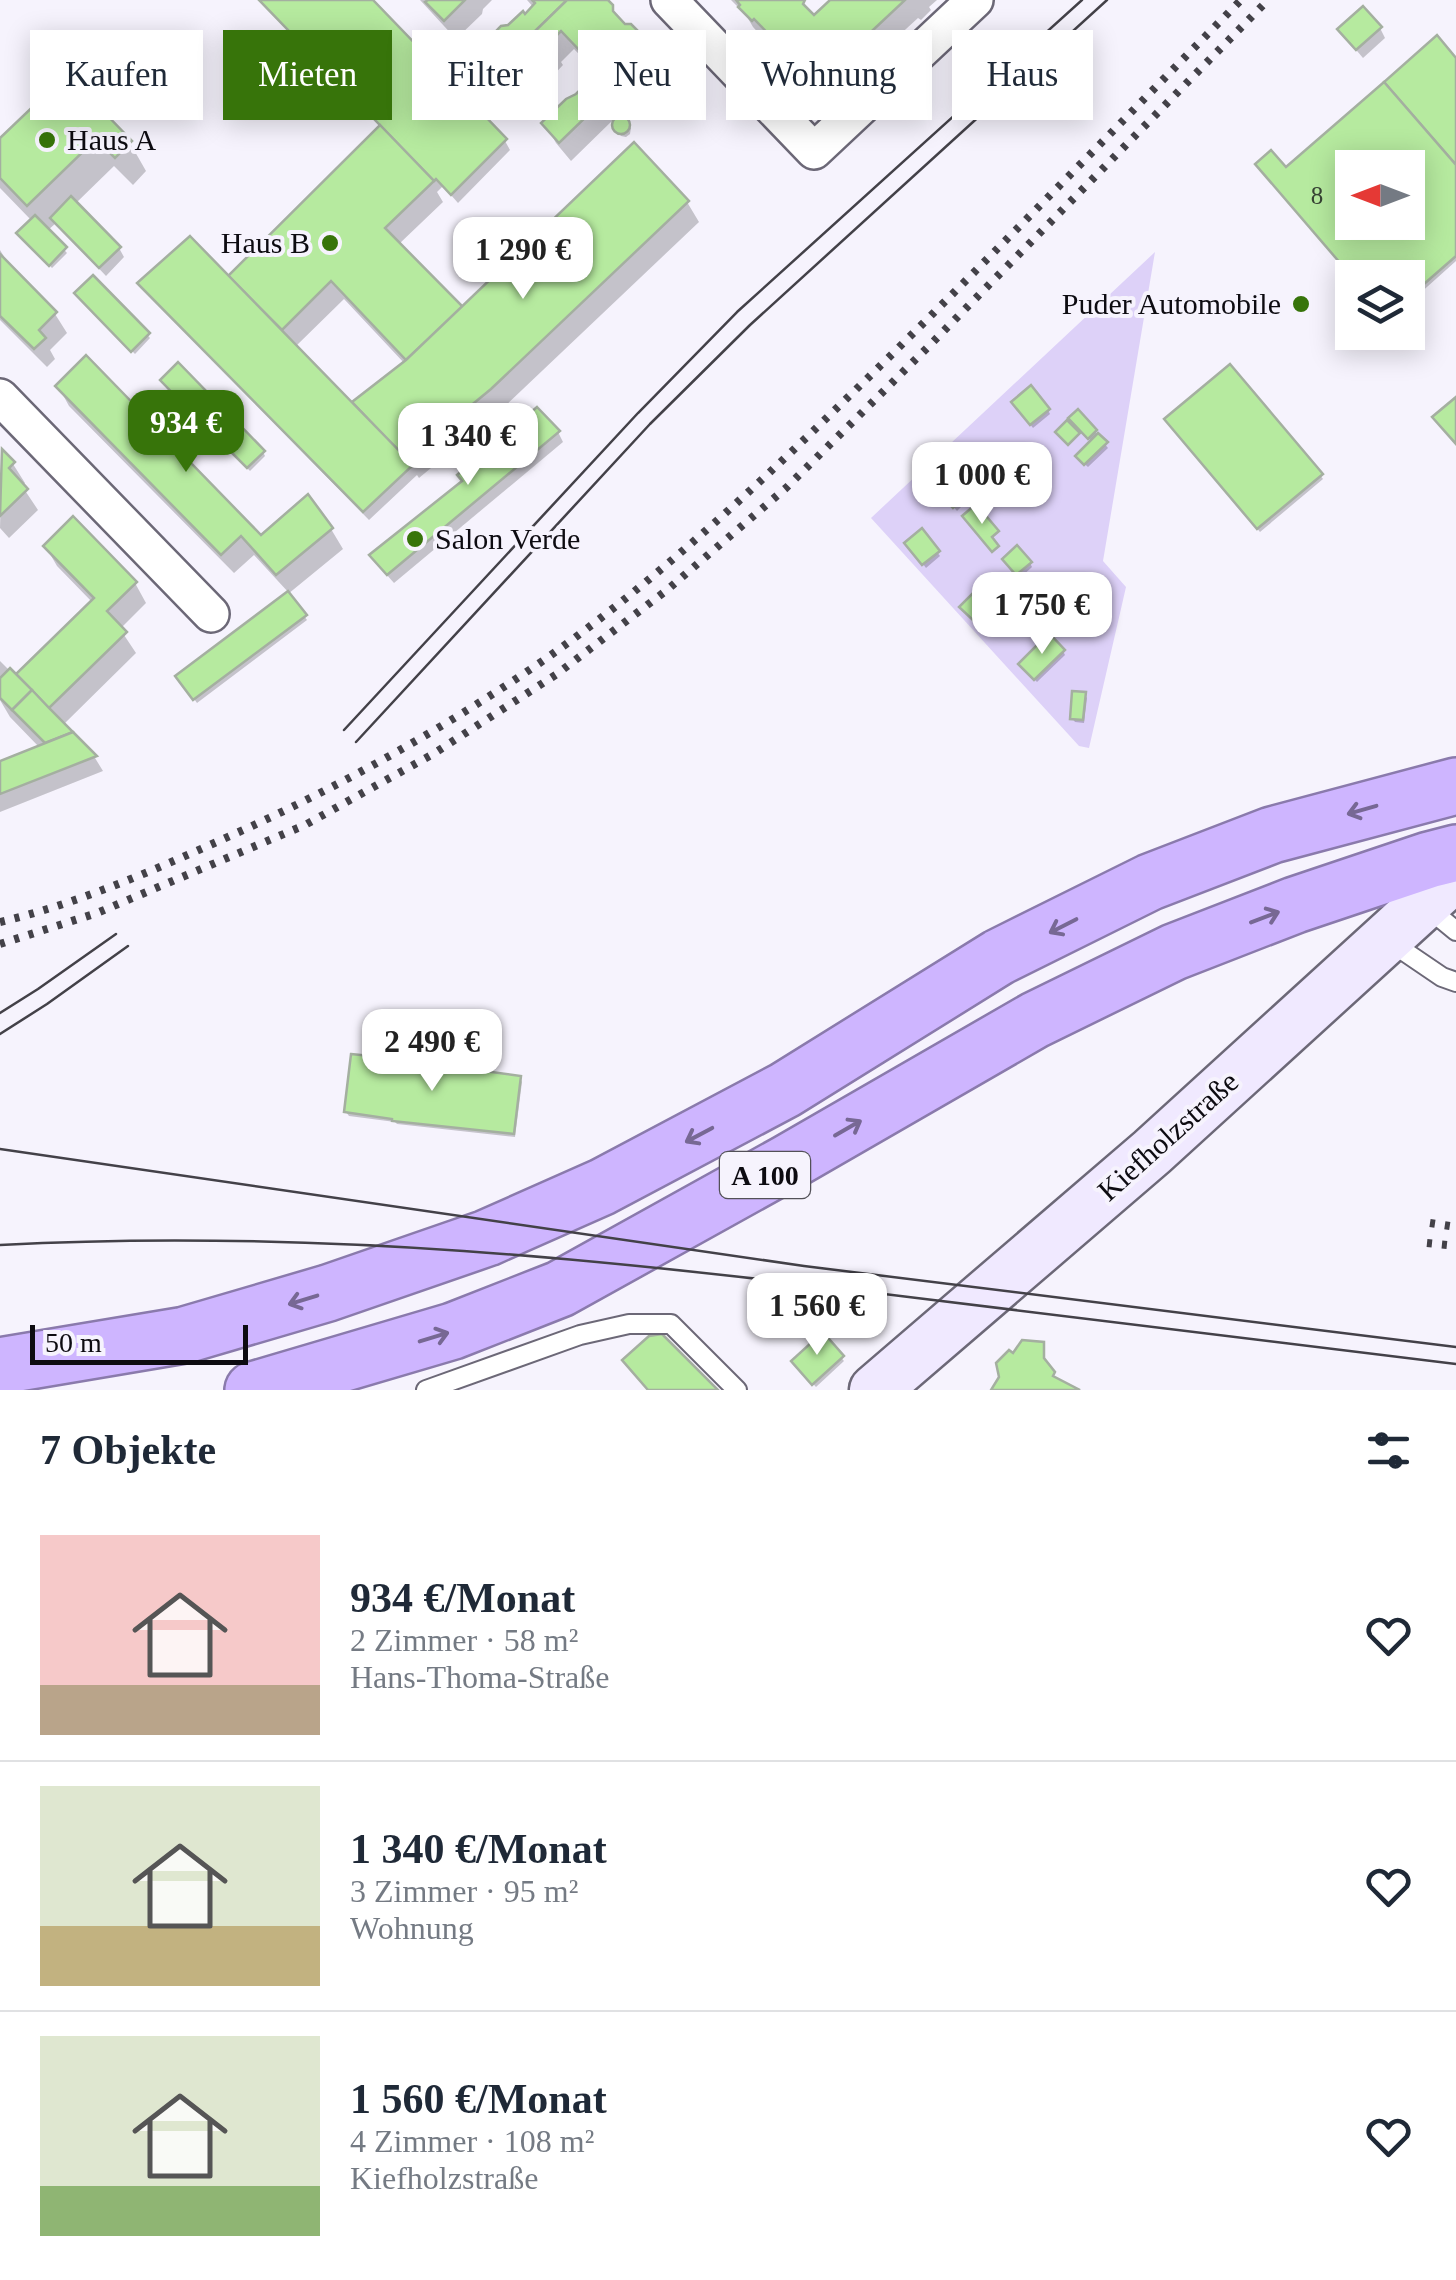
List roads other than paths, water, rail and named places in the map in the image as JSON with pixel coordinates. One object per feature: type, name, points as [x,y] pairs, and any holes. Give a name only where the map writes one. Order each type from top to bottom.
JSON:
[{"type":"highway","name":"A 100","points":[[0,1366],[185,1336],[487,1238],[602,1187],[769,1098],[999,958],[1150,882],[1272,834],[1456,786]]},
{"type":"highway","name":"A 100","points":[[253,1390],[453,1331],[560,1289],[1034,1020],[1174,952],[1295,906],[1456,853]]},
{"type":"street","points":[[669,0],[814,150],[975,0]]},
{"type":"street","points":[[0,396],[211,614]]},
{"type":"street","name":"Kiefholzstraße","points":[[875,1390],[1152,1152],[1386,939],[1445,904]]},
{"type":"lane","points":[[1386,939],[1442,977],[1456,982]]},
{"type":"lane","points":[[426,1390],[580,1335],[629,1324],[671,1324],[737,1390]]},
{"type":"tram line","points":[[344,730],[737,312],[1082,0]]},
{"type":"tram line","points":[[356,742],[650,424],[750,325],[1107,0]]},
{"type":"tram line","points":[[0,1013],[116,934]]},
{"type":"tram line","points":[[0,1034],[128,946]]},
{"type":"tram line","points":[[0,1149],[804,1266],[1456,1347]]},
{"type":"tram line","points":[[0,1245],[233,1241],[348,1244],[579,1260],[1456,1364]]},
{"type":"railway","points":[[0,922],[112,886],[305,801],[466,711],[589,627],[676,556],[801,443],[1241,0]]},
{"type":"railway","points":[[0,944],[97,913],[305,825],[433,754],[557,674],[667,590],[786,488],[1268,0]]},
{"type":"railway","points":[[1430,1223],[1456,1227]]},
{"type":"railway","points":[[1427,1243],[1456,1246]]},
{"type":"place","name":"Haus A","points":[[47,140]]},
{"type":"place","name":"Haus B","points":[[330,243]]},
{"type":"place","name":"Puder Automobile","points":[[1301,304]]},
{"type":"place","name":"Salon Verde","points":[[415,539]]}]
